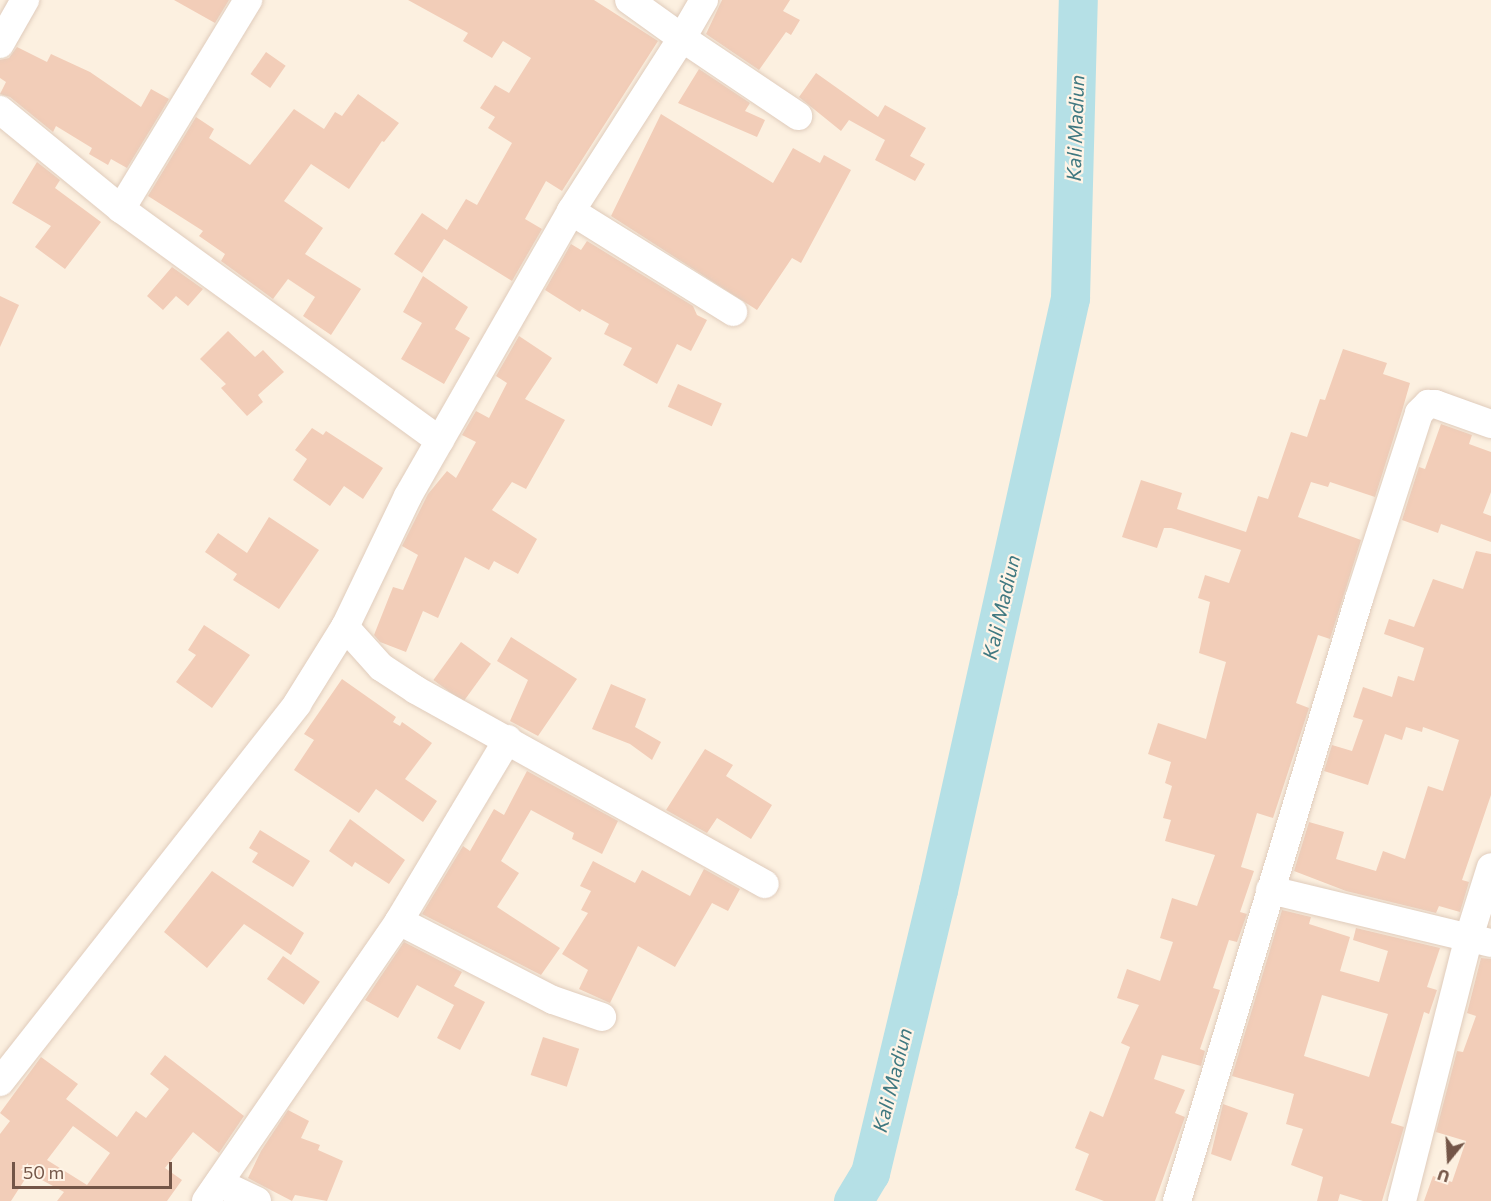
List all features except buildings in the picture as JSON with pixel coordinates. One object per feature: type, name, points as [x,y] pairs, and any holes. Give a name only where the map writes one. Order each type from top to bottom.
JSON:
[{"type":"street","points":[[0,44],[25,0]]},
{"type":"street","points":[[122,209],[248,0]]},
{"type":"street","points":[[629,0],[798,116]]},
{"type":"street","points":[[0,1082],[297,704],[345,627],[408,496],[571,211],[704,0]]},
{"type":"street","points":[[0,110],[122,209],[440,441]]},
{"type":"street","points":[[571,211],[733,312]]},
{"type":"street","points":[[1177,1201],[1270,890],[1419,413],[1428,404],[1435,404],[1491,424]]},
{"type":"street","points":[[345,627],[381,667],[765,884]]},
{"type":"street","points":[[257,1201],[213,1192],[399,921],[508,740]]},
{"type":"street","points":[[1402,1201],[1480,940],[1491,867]]},
{"type":"street","points":[[1270,890],[1480,940]]},
{"type":"street","points":[[399,921],[553,1000],[602,1017]]},
{"type":"waterway","name":"Kali Madiun","points":[[853,1201],[870,1173],[938,890],[1070,298],[1078,0]]}]
